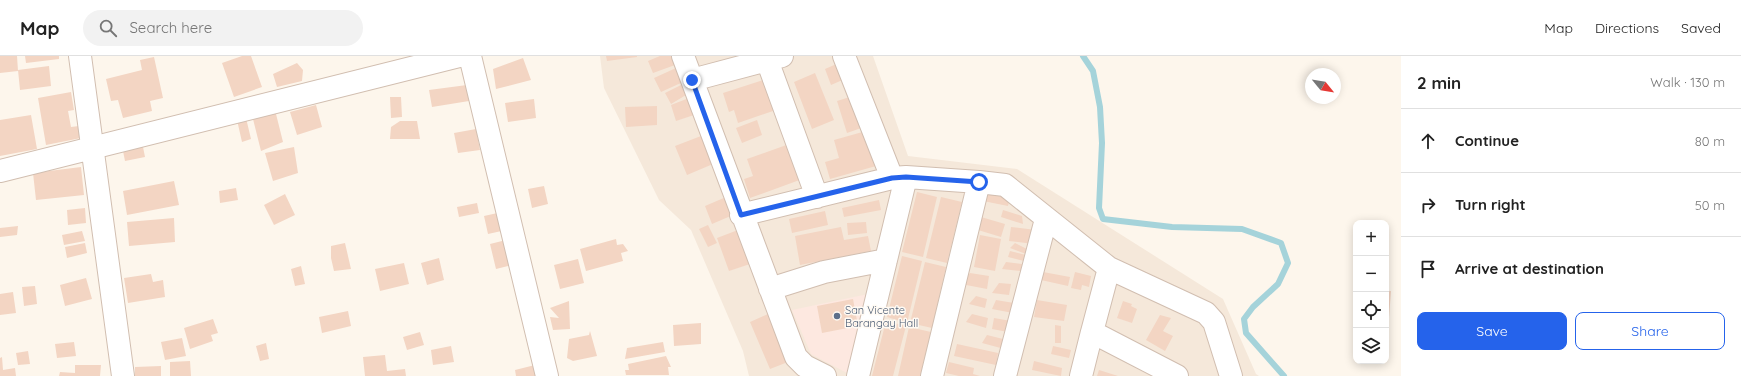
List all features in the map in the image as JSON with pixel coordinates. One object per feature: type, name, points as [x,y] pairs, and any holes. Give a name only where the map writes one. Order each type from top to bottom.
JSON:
[{"type":"street","points":[[80,56],[123,376]]},
{"type":"street","points":[[0,171],[459,56]]},
{"type":"street","points":[[470,56],[547,376]]},
{"type":"street","points":[[683,56],[741,215],[796,357],[803,371],[826,376]]},
{"type":"street","points":[[844,56],[899,178],[886,260],[858,376]]},
{"type":"street","points":[[692,80],[774,58],[817,198]]},
{"type":"street","points":[[741,215],[899,178],[979,182],[1005,185],[1109,268],[1206,313],[1214,322],[1231,376]]},
{"type":"street","points":[[932,376],[979,182]]},
{"type":"street","points":[[1005,376],[1046,219]]},
{"type":"street","points":[[770,289],[824,272],[886,260]]},
{"type":"street","points":[[1081,376],[1109,268]]},
{"type":"street","points":[[1092,332],[1177,376]]},
{"type":"shaded area","points":[[600,56],[873,56],[908,156],[1017,169],[1223,299],[1256,374],[1259,376],[749,376],[743,351],[691,230],[659,200],[604,88]]},
{"type":"shaded area","points":[[873,293],[855,367],[847,373],[811,354],[792,310]]},
{"type":"building","points":[[0,56],[17,56],[18,71],[0,73]]},
{"type":"building","points":[[25,56],[59,56],[59,59],[26,63]]},
{"type":"building","points":[[242,56],[251,56],[262,87],[234,97],[222,63]]},
{"type":"building","points":[[606,56],[637,56],[637,57],[607,61]]},
{"type":"building","points":[[660,56],[671,56],[675,65],[653,73],[648,61]]},
{"type":"building","points":[[154,57],[163,98],[150,101],[152,111],[123,118],[118,100],[111,101],[106,79],[142,70],[140,60]]},
{"type":"building","points":[[523,58],[531,80],[496,89],[493,69]]},
{"type":"building","points":[[841,62],[847,78],[831,85],[825,69]]},
{"type":"building","points":[[297,63],[303,70],[302,81],[277,87],[273,74]]},
{"type":"building","points":[[49,66],[51,86],[20,90],[18,70]]},
{"type":"building","points":[[676,68],[683,82],[661,92],[654,78]]},
{"type":"building","points":[[815,73],[834,120],[812,129],[794,82]]},
{"type":"building","points":[[766,79],[776,110],[738,123],[734,110],[729,112],[723,93]]},
{"type":"building","points":[[467,85],[469,101],[432,107],[429,90]]},
{"type":"building","points":[[681,85],[686,95],[671,104],[665,93]]},
{"type":"building","points":[[71,92],[74,110],[68,111],[71,127],[79,126],[81,138],[46,145],[38,98]]},
{"type":"building","points":[[853,96],[864,127],[847,133],[837,101]]},
{"type":"building","points":[[390,97],[401,97],[402,117],[391,118]]},
{"type":"building","points":[[689,98],[694,115],[676,121],[671,105]]},
{"type":"building","points":[[534,99],[536,118],[508,122],[505,103]]},
{"type":"building","points":[[316,105],[322,127],[297,135],[290,112]]},
{"type":"building","points":[[274,106],[283,142],[261,151],[253,119]]},
{"type":"building","points":[[657,106],[657,125],[626,127],[625,107]]},
{"type":"building","points":[[31,115],[37,149],[0,156],[0,120]]},
{"type":"building","points":[[246,118],[251,139],[242,142],[237,120]]},
{"type":"building","points":[[757,120],[762,135],[742,143],[736,128]]},
{"type":"building","points":[[400,121],[417,121],[420,139],[390,139],[391,127]]},
{"type":"building","points":[[476,129],[480,150],[458,153],[454,133]]},
{"type":"building","points":[[866,131],[876,166],[830,179],[825,162],[839,158],[834,140]]},
{"type":"building","points":[[701,136],[713,164],[687,175],[675,146]]},
{"type":"building","points":[[792,143],[805,178],[750,198],[744,179],[753,176],[747,159]]},
{"type":"building","points":[[143,147],[145,157],[125,161],[123,151]]},
{"type":"building","points":[[294,147],[298,173],[273,181],[265,153]]},
{"type":"building","points":[[81,167],[84,195],[36,200],[33,173]]},
{"type":"building","points":[[174,181],[179,205],[127,215],[123,191]]},
{"type":"building","points":[[544,186],[548,204],[532,208],[528,189]]},
{"type":"building","points":[[236,188],[238,200],[220,203],[219,191]]},
{"type":"building","points":[[917,192],[937,197],[923,257],[902,252]]},
{"type":"building","points":[[984,193],[1010,197],[1008,206],[983,201]]},
{"type":"building","points":[[285,194],[295,215],[274,225],[264,205]]},
{"type":"building","points":[[726,197],[733,215],[712,224],[705,206]]},
{"type":"building","points":[[941,197],[962,202],[947,263],[926,258]]},
{"type":"building","points":[[879,200],[881,210],[844,217],[842,208]]},
{"type":"building","points":[[477,203],[479,213],[459,217],[457,207]]},
{"type":"building","points":[[85,208],[86,223],[68,225],[67,210]]},
{"type":"building","points":[[1003,210],[1022,216],[1023,224],[1001,217]]},
{"type":"building","points":[[825,211],[828,225],[792,233],[789,219]]},
{"type":"building","points":[[502,212],[506,230],[488,234],[484,216]]},
{"type":"building","points":[[981,217],[1005,224],[1001,237],[978,230]]},
{"type":"building","points":[[174,218],[175,242],[129,246],[127,222]]},
{"type":"building","points":[[866,222],[867,233],[848,235],[847,223]]},
{"type":"building","points":[[708,225],[717,243],[708,247],[699,229]]},
{"type":"building","points":[[18,226],[17,235],[0,237],[0,228]]},
{"type":"building","points":[[841,227],[844,240],[868,236],[871,251],[800,265],[795,236]]},
{"type":"building","points":[[1011,227],[1036,230],[1034,244],[1009,241]]},
{"type":"building","points":[[738,230],[750,264],[729,271],[717,238]]},
{"type":"building","points":[[82,231],[85,241],[64,245],[62,235]]},
{"type":"building","points":[[980,235],[1001,239],[995,271],[974,267]]},
{"type":"building","points":[[510,239],[516,264],[496,269],[490,244]]},
{"type":"building","points":[[616,239],[617,245],[623,244],[628,251],[621,253],[623,261],[586,271],[580,249]]},
{"type":"building","points":[[85,243],[87,253],[67,258],[65,247]]},
{"type":"building","points":[[345,243],[351,269],[334,271],[331,258],[331,246]]},
{"type":"building","points":[[1015,243],[1029,250],[1026,254],[1010,248]]},
{"type":"building","points":[[1010,251],[1026,255],[1024,261],[1008,257]]},
{"type":"building","points":[[902,256],[922,261],[907,323],[887,317]]},
{"type":"building","points":[[439,258],[444,280],[427,285],[421,263]]},
{"type":"building","points":[[578,259],[584,283],[560,289],[554,265]]},
{"type":"building","points":[[925,262],[946,267],[932,328],[910,323]]},
{"type":"building","points":[[1006,262],[1022,264],[1021,271],[1002,269]]},
{"type":"building","points":[[404,263],[409,284],[380,291],[375,269]]},
{"type":"building","points":[[301,266],[305,284],[295,286],[291,269]]},
{"type":"building","points":[[1043,272],[1070,277],[1068,286],[1041,280]]},
{"type":"building","points":[[1075,272],[1091,276],[1089,287],[1082,285],[1081,290],[1071,288]]},
{"type":"building","points":[[970,273],[989,276],[987,289],[961,284]]},
{"type":"building","points":[[151,274],[153,282],[163,280],[165,297],[128,303],[124,278]]},
{"type":"building","points":[[86,278],[92,299],[65,306],[60,285]]},
{"type":"building","points":[[999,283],[1011,284],[1009,295],[992,293]]},
{"type":"building","points":[[35,286],[37,304],[24,306],[22,287]]},
{"type":"building","points":[[1389,291],[1391,291],[1389,318]]},
{"type":"building","points":[[13,292],[16,313],[0,315],[0,294]]},
{"type":"building","points":[[976,296],[987,299],[985,308],[969,304]]},
{"type":"building","name":"San Vicente Barangay Hall","points":[[853,299],[858,326],[822,333],[817,306]]},
{"type":"building","points":[[996,300],[1014,303],[1013,313],[992,309]]},
{"type":"building","points":[[1037,300],[1067,305],[1064,321],[1034,317]]},
{"type":"building","points":[[569,301],[570,329],[553,330],[550,317],[559,318],[550,308]]},
{"type":"building","points":[[1123,301],[1132,304],[1131,306],[1137,309],[1132,323],[1117,318]]},
{"type":"building","points":[[348,311],[351,326],[322,333],[319,317]]},
{"type":"building","points":[[768,314],[788,362],[770,369],[750,322]]},
{"type":"building","points":[[972,314],[988,318],[986,328],[966,322]]},
{"type":"building","points":[[1160,315],[1171,318],[1163,331],[1173,336],[1165,351],[1146,340]]},
{"type":"building","points":[[994,318],[1011,321],[1008,332],[992,329]]},
{"type":"building","points":[[213,319],[218,333],[211,335],[213,341],[190,349],[184,328]]},
{"type":"building","points":[[886,321],[906,326],[893,376],[872,376]]},
{"type":"building","points":[[701,323],[701,344],[674,346],[673,325]]},
{"type":"building","points":[[1055,325],[1061,326],[1061,343],[1055,343]]},
{"type":"building","points":[[909,327],[931,332],[920,376],[898,376]]},
{"type":"building","points":[[590,331],[597,356],[573,361],[567,358],[569,339],[589,335]]},
{"type":"building","points":[[420,332],[424,345],[407,350],[403,337]]},
{"type":"building","points":[[987,335],[1011,341],[1008,350],[982,343]]},
{"type":"building","points":[[182,338],[186,356],[165,360],[161,342]]},
{"type":"building","points":[[74,342],[76,356],[57,358],[55,344]]},
{"type":"building","points":[[663,342],[665,352],[625,359],[627,348]]},
{"type":"building","points":[[266,343],[269,359],[260,361],[256,346]]},
{"type":"building","points":[[957,344],[998,353],[996,365],[954,356]]},
{"type":"building","points":[[451,346],[454,362],[433,365],[431,350]]},
{"type":"building","points":[[1053,346],[1071,350],[1069,358],[1051,354]]},
{"type":"building","points":[[28,351],[30,364],[18,365],[16,353]]},
{"type":"building","points":[[385,355],[387,371],[405,369],[406,376],[365,376],[363,357]]},
{"type":"building","points":[[666,356],[671,367],[668,367],[669,375],[626,375],[625,370],[629,370],[628,364]]},
{"type":"building","points":[[2,357],[3,370],[15,368],[16,376],[0,376],[0,358]]},
{"type":"building","points":[[190,361],[191,376],[170,376],[170,362]]},
{"type":"building","points":[[1034,361],[1062,368],[1061,376],[1032,370]]},
{"type":"building","points":[[949,362],[974,368],[973,374],[980,376],[959,376],[946,373]]},
{"type":"building","points":[[75,365],[101,365],[100,376],[59,376],[60,372],[75,373]]},
{"type":"building","points":[[535,365],[537,376],[516,376],[515,370]]},
{"type":"building","points":[[161,366],[161,376],[135,376],[135,367]]},
{"type":"building","points":[[1099,370],[1118,376],[1097,376]]},
{"type":"waterway","points":[[1083,56],[1093,71],[1100,107],[1102,143],[1099,208],[1103,219],[1172,227],[1242,229],[1281,243],[1288,263],[1278,284],[1253,307],[1244,319],[1246,333],[1284,376]]},
{"type":"place","name":"San Vicente Barangay Hall","points":[[837,316]]},
{"type":"route","points":[[692,80],[741,215],[817,198],[892,178],[906,177],[979,182]]}]
